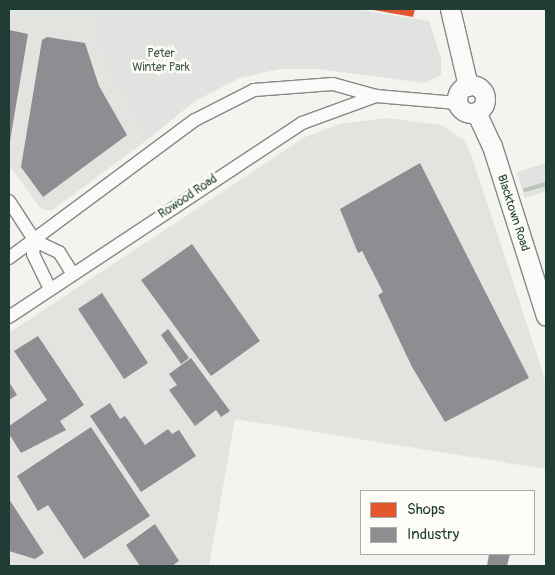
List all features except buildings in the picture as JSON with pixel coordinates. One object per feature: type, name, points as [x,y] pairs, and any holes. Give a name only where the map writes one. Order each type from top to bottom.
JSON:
[{"type":"main road","points":[[450,9],[468,86]]},
{"type":"main road","points":[[468,86],[483,93],[482,106],[476,112],[463,110],[457,103],[458,94],[468,86]]},
{"type":"main road","name":"Blacktown Road","points":[[476,112],[492,146],[546,316]]},
{"type":"street","name":"Rowood Road","points":[[9,258],[35,241],[195,120],[234,98],[269,87],[308,83],[333,84],[376,96],[457,103]]},
{"type":"street","name":"Rowood Road","points":[[9,316],[302,123],[376,96]]},
{"type":"street","points":[[9,201],[35,241],[59,252],[74,274]]},
{"type":"street","points":[[35,241],[33,254],[50,289]]},
{"type":"shaded area","points":[[9,9],[92,9],[97,45],[107,72],[147,140],[51,211],[40,208],[9,165]]},
{"type":"shaded area","points":[[387,118],[441,125],[463,139],[470,151],[546,382],[546,469],[235,419],[209,566],[9,566],[9,333],[305,137],[340,124]]},
{"type":"green space","name":"Peter Winter Park","points":[[92,9],[353,9],[429,21],[441,58],[441,75],[424,83],[319,69],[280,69],[240,78],[195,101],[147,140],[107,72],[97,45]]},
{"type":"green space","points":[[546,163],[546,191],[525,198],[517,172]]},
{"type":"waterway","points":[[525,190],[546,184]]}]
